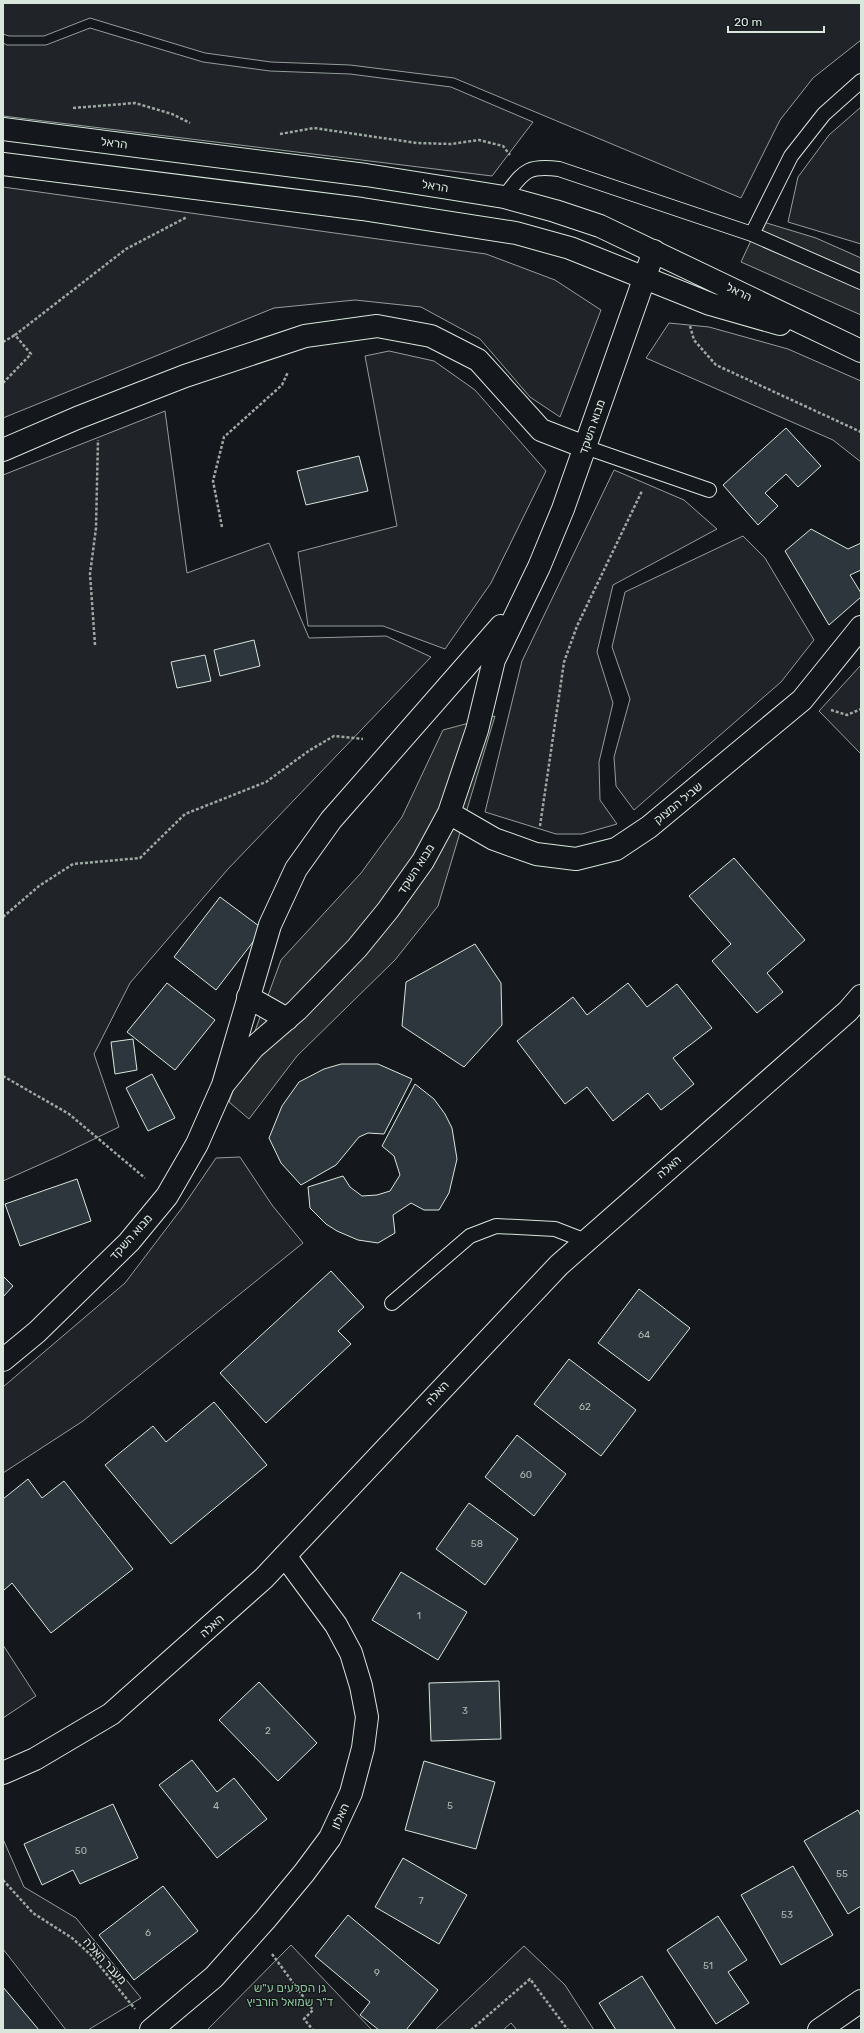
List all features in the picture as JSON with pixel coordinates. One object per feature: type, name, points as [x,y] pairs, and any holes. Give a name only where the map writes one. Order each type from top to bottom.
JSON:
[{"type":"street","name":"הראל","points":[[3,129],[366,175],[504,197],[555,211],[600,226],[861,351]]},
{"type":"street","name":"הראל","points":[[3,164],[370,210],[516,233],[570,248],[710,304],[839,340]]},
{"type":"street","name":"מבוא השקד","points":[[223,1085],[253,1048],[287,1019],[357,948],[388,910],[423,861],[449,813],[476,730],[494,660],[522,600],[539,568],[563,509],[654,251]]},
{"type":"street","points":[[3,450],[98,410],[185,376],[305,336],[377,326],[431,336],[478,360],[541,430],[585,447]]},
{"type":"street","name":"מבוא השקד","points":[[3,1360],[37,1332],[130,1242],[167,1196],[197,1144],[223,1085],[270,925],[296,869],[331,820],[455,681],[522,600]]},
{"type":"street","name":"שביל המצוק","points":[[449,813],[494,839],[536,854],[576,858],[616,849],[642,831],[802,700],[861,627]]},
{"type":"street","name":"האלה","points":[[3,1773],[35,1759],[112,1714],[259,1583],[559,1264],[848,1011],[861,996]]},
{"type":"street","points":[[248,997],[287,1019]]},
{"type":"street","name":"האלון","points":[[151,2030],[214,1977],[256,1930],[304,1873],[330,1838],[351,1793],[363,1748],[367,1717],[361,1686],[351,1653],[336,1625],[285,1556]]},
{"type":"street","points":[[819,2030],[861,2001]]},
{"type":"lane","points":[[752,234],[791,156],[824,114],[861,81]]},
{"type":"lane","points":[[504,197],[524,172],[538,166],[559,169],[752,234],[861,282]]},
{"type":"lane","points":[[585,447],[709,490]]},
{"type":"lane","points":[[392,1304],[470,1236],[496,1226],[555,1229],[586,1241]]},
{"type":"path","points":[[72,108],[135,103],[172,114],[196,127]]},
{"type":"path","points":[[277,134],[314,128],[417,143],[451,144],[479,140],[502,146],[524,172]]},
{"type":"path","points":[[3,342],[15,335],[126,248],[193,214],[208,190]]},
{"type":"path","points":[[682,292],[694,340],[716,365],[861,432]]},
{"type":"path","points":[[3,383],[31,354],[15,335]]},
{"type":"path","points":[[222,527],[213,480],[224,437],[282,385],[305,336]]},
{"type":"path","points":[[95,645],[90,574],[96,528],[98,410]]},
{"type":"path","points":[[536,854],[564,662],[577,626],[652,470]]},
{"type":"path","points":[[3,917],[38,886],[74,864],[140,858],[185,814],[266,782],[310,750],[334,736],[363,739],[391,753]]},
{"type":"path","points":[[3,1076],[69,1114],[167,1196]]},
{"type":"path","name":"מעבר האלה","points":[[3,1880],[33,1913],[72,1938],[91,1955],[151,2030]]},
{"type":"path","points":[[256,1930],[313,2010],[304,2018],[313,2030]]},
{"type":"path","points":[[471,2030],[530,1979],[568,2030]]},
{"type":"green space","points":[[3,3],[861,3],[861,40],[813,78],[780,120],[741,198],[454,78],[350,65],[271,62],[205,53],[90,18],[44,36],[9,36],[3,34]]},
{"type":"green space","points":[[90,28],[203,62],[270,71],[350,74],[451,87],[533,122],[492,176],[3,116],[3,43],[7,45],[46,45]]},
{"type":"green space","points":[[861,107],[861,244],[788,222],[798,177],[829,135]]},
{"type":"green space","points":[[3,187],[486,254],[555,280],[601,310],[560,417],[530,397],[480,339],[421,307],[355,300],[274,308],[3,418]]},
{"type":"green space","points":[[669,323],[709,327],[788,349],[861,381],[861,462],[833,440],[646,358]]},
{"type":"green space","points":[[389,351],[434,361],[475,390],[546,471],[491,583],[445,649],[383,626],[308,626],[298,552],[397,526],[365,356]]},
{"type":"green space","points":[[165,411],[187,573],[269,543],[309,638],[386,636],[431,657],[228,869],[130,983],[94,1054],[119,1127],[3,1181],[3,475]]},
{"type":"green space","points":[[614,470],[684,500],[717,529],[613,585],[597,652],[613,703],[599,762],[600,800],[617,824],[582,834],[556,834],[485,812],[522,661]]},
{"type":"green space","points":[[743,536],[765,558],[814,640],[781,682],[634,810],[616,786],[614,757],[630,699],[612,647],[625,592]]},
{"type":"green space","points":[[861,665],[861,754],[819,711]]},
{"type":"green space","points":[[240,1157],[272,1205],[303,1243],[83,1421],[3,1473],[3,1387],[125,1283],[182,1208],[216,1158]]},
{"type":"green space","points":[[3,1645],[36,1696],[3,1718]]},
{"type":"green space","points":[[3,1839],[24,1887],[76,1918],[141,1998],[88,2030],[66,2030],[3,1949]]},
{"type":"green space","name":"גן הסלעים ע\"ש ד\"ר שמואל הורביץ","points":[[291,1945],[372,2030],[207,2030]]},
{"type":"green space","points":[[524,1946],[565,1985],[594,2030],[517,2030],[511,2023],[503,2030],[435,2030]]},
{"type":"shaded area","points":[[760,221],[816,238],[861,258],[861,315],[741,262]]},
{"type":"shaded area","points":[[495,716],[438,906],[395,960],[297,1056],[249,1119],[229,1102],[281,960],[361,873],[402,817],[443,730]]},
{"type":"building","points":[[786,428],[821,466],[798,487],[786,474],[765,493],[778,506],[758,525],[723,485]]},
{"type":"building","points":[[359,456],[368,491],[306,505],[297,471]]},
{"type":"building","points":[[811,529],[848,549],[861,543],[861,570],[850,575],[861,593],[861,597],[829,625],[785,551]]},
{"type":"building","points":[[254,640],[260,666],[220,676],[214,650]]},
{"type":"building","points":[[205,655],[211,681],[177,688],[171,662]]},
{"type":"building","points":[[734,858],[805,940],[767,973],[783,992],[757,1013],[712,961],[731,944],[689,896]]},
{"type":"building","points":[[220,897],[263,929],[216,990],[174,957]]},
{"type":"building","points":[[475,944],[501,983],[502,1025],[464,1067],[402,1026],[406,982]]},
{"type":"building","points":[[167,983],[215,1020],[175,1070],[127,1032]]},
{"type":"building","points":[[628,983],[647,1007],[677,984],[712,1028],[673,1058],[694,1084],[661,1110],[648,1093],[613,1121],[587,1087],[565,1104],[517,1041],[573,997],[587,1015]]},
{"type":"building","points":[[133,1039],[137,1070],[115,1074],[111,1042]]},
{"type":"building","points":[[341,1064],[378,1064],[412,1079],[384,1134],[368,1133],[359,1137],[336,1165],[301,1185],[281,1163],[269,1138],[282,1106],[299,1082],[324,1069]]},
{"type":"building","points":[[152,1074],[175,1118],[148,1131],[126,1088]]},
{"type":"building","points":[[415,1084],[434,1099],[445,1114],[452,1128],[457,1159],[449,1193],[439,1210],[424,1210],[411,1203],[393,1215],[395,1233],[378,1243],[358,1240],[337,1231],[326,1224],[310,1208],[308,1187],[343,1176],[350,1187],[362,1196],[377,1195],[390,1191],[400,1175],[394,1156],[382,1146]]},
{"type":"building","points":[[77,1179],[91,1221],[20,1246],[5,1204]]},
{"type":"building","points":[[331,1271],[364,1307],[338,1331],[351,1344],[266,1423],[220,1373]]},
{"type":"building","points":[[3,1276],[13,1286],[3,1297]]},
{"type":"building","points":[[639,1289],[690,1328],[649,1381],[598,1343]]},
{"type":"building","points":[[569,1359],[636,1410],[601,1456],[534,1404]]},
{"type":"building","points":[[214,1402],[267,1465],[171,1544],[105,1465],[153,1426],[166,1442]]},
{"type":"building","points":[[517,1435],[566,1474],[534,1516],[485,1477]]},
{"type":"building","points":[[28,1479],[42,1498],[64,1481],[133,1569],[51,1633],[12,1583],[3,1591],[3,1499]]},
{"type":"building","points":[[469,1503],[518,1539],[485,1585],[436,1549]]},
{"type":"building","points":[[401,1572],[467,1612],[438,1660],[372,1620]]},
{"type":"building","points":[[499,1681],[501,1739],[431,1741],[429,1683]]},
{"type":"building","points":[[259,1682],[317,1743],[278,1781],[219,1720]]},
{"type":"building","points":[[192,1760],[217,1792],[234,1778],[267,1819],[217,1858],[159,1785]]},
{"type":"building","points":[[424,1761],[495,1782],[476,1849],[405,1830]]},
{"type":"building","points":[[113,1804],[138,1858],[80,1884],[73,1870],[42,1885],[24,1844]]},
{"type":"building","points":[[858,1810],[861,1816],[861,1906],[848,1914],[804,1841]]},
{"type":"building","points":[[403,1858],[467,1895],[439,1944],[375,1907]]},
{"type":"building","points":[[793,1866],[833,1935],[781,1965],[741,1895]]},
{"type":"building","points":[[163,1886],[198,1931],[134,1980],[99,1935]]},
{"type":"building","points":[[348,1915],[438,1990],[406,2030],[379,2030],[360,2015],[370,2002],[315,1956]]},
{"type":"building","points":[[718,1916],[747,1960],[728,1972],[749,2003],[716,2024],[667,1950]]},
{"type":"building","points":[[642,1976],[676,2030],[616,2030],[599,2003]]},
{"type":"building","points":[[3,1987],[39,2030],[3,2030]]}]
